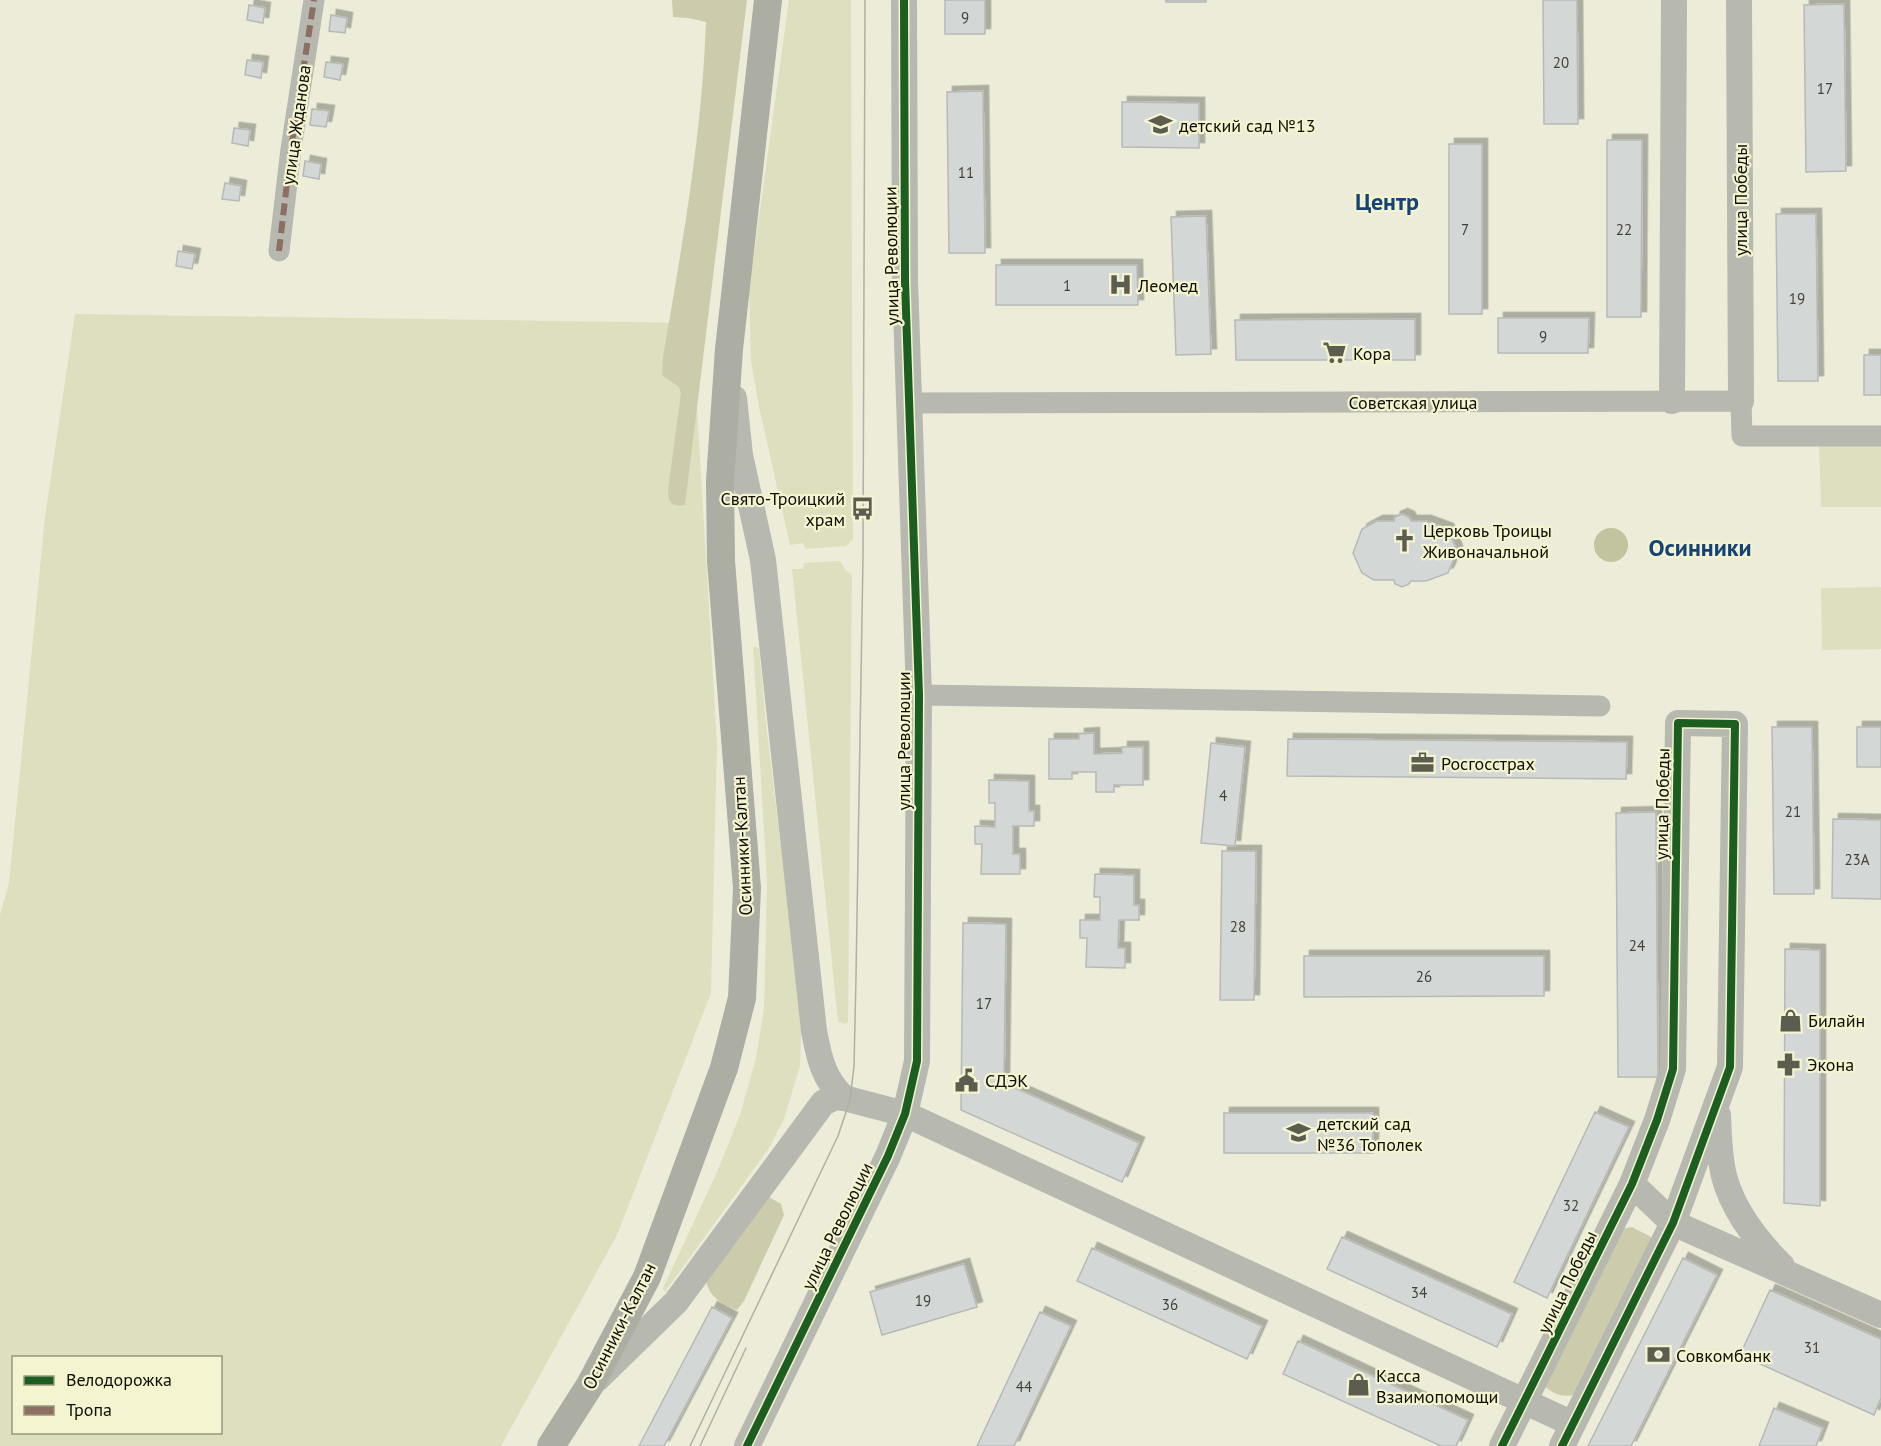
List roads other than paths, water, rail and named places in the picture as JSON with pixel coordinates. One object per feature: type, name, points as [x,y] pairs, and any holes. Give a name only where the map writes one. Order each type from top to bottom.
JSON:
[{"type":"main road","name":"Осинники-Калтан","points":[[551,1446],[590,1385],[647,1277],[724,1068],[742,998],[747,888],[721,561],[720,481],[729,348],[768,0]]},
{"type":"street","name":"улица Жданова","points":[[279,251],[291,149],[314,0]]},
{"type":"street","name":"улица Революции","points":[[747,1446],[888,1156],[905,1114],[917,1061],[919,695],[911,403],[905,281],[904,0]]},
{"type":"street","points":[[1672,401],[1674,0]]},
{"type":"street","name":"улица Победы","points":[[1739,0],[1740,401]]},
{"type":"street","points":[[729,348],[740,455],[763,560],[814,1031],[826,1078],[844,1098]]},
{"type":"street","points":[[1740,401],[1742,436],[1881,436]]},
{"type":"street","name":"Советская улица","points":[[911,403],[1740,401]]},
{"type":"street","points":[[919,695],[1600,706]]},
{"type":"street","name":"улица Победы","points":[[1502,1446],[1632,1184],[1657,1120],[1673,1069],[1678,723],[1735,724],[1730,1067],[1673,1223],[1562,1446]]},
{"type":"street","points":[[590,1385],[676,1302],[822,1103],[836,1097],[905,1114],[1573,1424]]},
{"type":"street","points":[[1717,1104],[1723,1169],[1736,1205],[1758,1241],[1791,1275]]},
{"type":"street","points":[[1632,1184],[1673,1223],[1881,1315]]},
{"type":"tram line","points":[[690,1446],[838,1136],[850,1100],[854,1066],[863,557],[865,0]]},
{"type":"tram line","points":[[700,1446],[746,1348]]},
{"type":"place","name":"детский сад №13","points":[[1161,125]]},
{"type":"place","name":"Леомед","points":[[1120,285]]},
{"type":"place","name":"Кора","points":[[1335,353]]},
{"type":"place","name":"Свято-Троицкий храм","points":[[863,508]]},
{"type":"place","name":"Церковь Троицы Живоначальной","points":[[1405,540]]},
{"type":"place","name":"Росгосстрах","points":[[1423,763]]},
{"type":"place","name":"Билайн","points":[[1790,1020]]},
{"type":"place","name":"Экона","points":[[1789,1064]]},
{"type":"place","name":"СДЭК","points":[[967,1080]]},
{"type":"place","name":"детский сад №36 Тополек","points":[[1299,1133]]},
{"type":"place","name":"Совкомбанк","points":[[1658,1355]]},
{"type":"place","name":"Касса Взаимопомощи","points":[[1358,1385]]},
{"type":"district","name":"Центр","points":[[1387,201]]},
{"type":"district","name":"Осинники","points":[[1700,547]]}]
